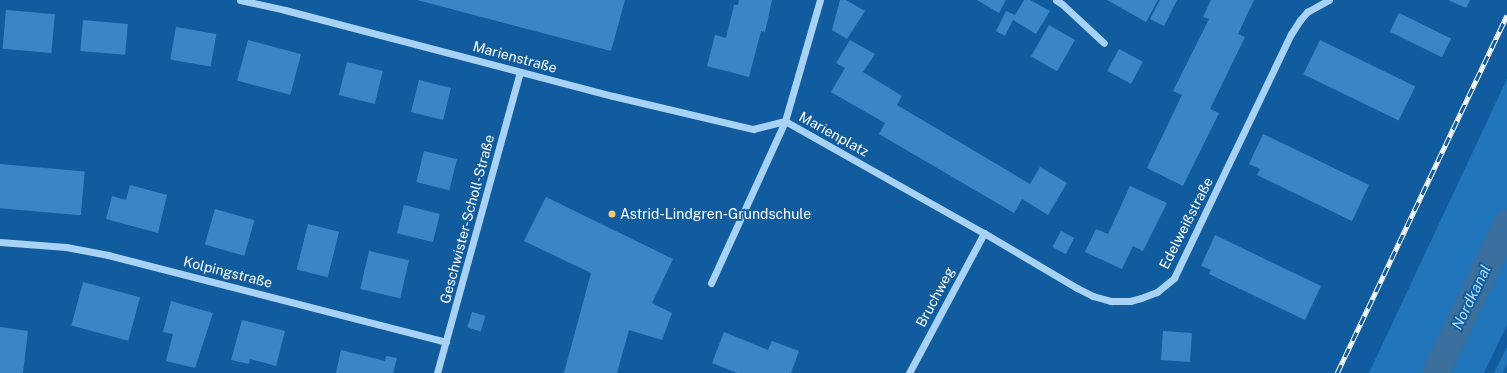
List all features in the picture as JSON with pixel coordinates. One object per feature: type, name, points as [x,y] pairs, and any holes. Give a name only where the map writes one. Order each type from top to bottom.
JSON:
[{"type":"street","name":"Marienstraße","points":[[240,0],[285,10],[520,72],[753,129],[785,121]]},
{"type":"street","points":[[785,121],[820,0]]},
{"type":"street","points":[[1056,0],[1104,43]]},
{"type":"street","name":"Edelweißstraße","points":[[984,233],[1077,288],[1101,299],[1110,301],[1130,301],[1150,296],[1164,287],[1171,282],[1177,271],[1297,25],[1307,12],[1329,0]]},
{"type":"street","name":"Geschwister-Scholl-Straße","points":[[437,373],[520,72]]},
{"type":"street","name":"Marienplatz","points":[[711,283],[785,121],[984,233]]},
{"type":"street","name":"Bruchweg","points":[[911,372],[984,233]]},
{"type":"street","name":"Kolpingstraße","points":[[0,242],[66,247],[101,253],[446,342]]},
{"type":"shaded area","points":[[1507,79],[1507,325],[1484,373],[1369,373]]},
{"type":"shaded area","points":[[1507,347],[1507,364],[1503,373],[1494,373]]},
{"type":"building","points":[[417,0],[625,0],[611,51]]},
{"type":"building","points":[[739,0],[772,0],[765,32],[761,31],[749,77],[707,66],[715,35],[726,38],[734,5],[738,5]]},
{"type":"building","points":[[840,0],[846,0],[865,11],[847,39],[832,30]]},
{"type":"building","points":[[977,0],[1006,0],[999,13]]},
{"type":"building","points":[[1024,0],[1030,0],[1050,11],[1036,34],[1013,20],[1005,36],[996,31],[1006,11],[1015,15]]},
{"type":"building","points":[[1107,0],[1158,0],[1146,22]]},
{"type":"building","points":[[1160,0],[1177,0],[1164,26],[1150,19]]},
{"type":"building","points":[[1211,0],[1254,0],[1238,34],[1245,37],[1210,109],[1219,113],[1183,186],[1147,168],[1182,95],[1173,91],[1209,19],[1203,17]]},
{"type":"building","points":[[1448,0],[1470,0],[1466,8]]},
{"type":"building","points":[[6,10],[55,14],[51,53],[3,49]]},
{"type":"building","points":[[1399,13],[1451,38],[1442,57],[1390,32]]},
{"type":"building","points":[[83,20],[128,24],[125,55],[80,51]]},
{"type":"building","points":[[1049,25],[1075,40],[1057,71],[1031,56]]},
{"type":"building","points":[[176,27],[216,34],[211,67],[170,59]]},
{"type":"building","points":[[248,40],[301,54],[290,95],[237,81]]},
{"type":"building","points":[[850,40],[875,54],[863,72],[902,96],[897,105],[1030,184],[1040,167],[1067,183],[1048,215],[1022,199],[1014,213],[879,134],[885,123],[831,92],[845,68],[836,63]]},
{"type":"building","points":[[1320,40],[1415,86],[1399,121],[1303,74]]},
{"type":"building","points":[[1119,49],[1143,62],[1131,84],[1107,71]]},
{"type":"building","points":[[347,62],[383,71],[375,104],[339,95]]},
{"type":"building","points":[[419,80],[451,88],[443,120],[411,112]]},
{"type":"building","points":[[1263,134],[1369,185],[1352,221],[1257,175],[1260,169],[1249,164]]},
{"type":"building","points":[[424,151],[457,159],[449,190],[416,182]]},
{"type":"building","points":[[0,164],[85,171],[81,215],[0,208]]},
{"type":"building","points":[[130,185],[167,195],[158,233],[106,219],[112,196],[126,200]]},
{"type":"building","points":[[1130,186],[1167,203],[1143,251],[1133,246],[1122,269],[1085,252],[1096,229],[1108,234]]},
{"type":"building","points":[[546,197],[673,259],[652,303],[672,313],[662,340],[629,330],[617,373],[564,373],[591,273],[524,241]]},
{"type":"building","points":[[404,205],[440,214],[433,242],[397,233]]},
{"type":"building","points":[[215,209],[254,220],[244,256],[205,245]]},
{"type":"building","points":[[308,224],[339,232],[328,277],[297,270]]},
{"type":"building","points":[[1061,231],[1074,238],[1066,254],[1053,247]]},
{"type":"building","points":[[1215,235],[1321,286],[1305,320],[1209,274],[1211,270],[1201,266]]},
{"type":"building","points":[[369,251],[409,260],[400,298],[360,289]]},
{"type":"building","points":[[83,282],[140,297],[128,341],[71,325]]},
{"type":"building","points":[[171,301],[213,313],[195,368],[166,361],[173,334],[163,332]]},
{"type":"building","points":[[472,312],[485,316],[481,331],[467,327]]},
{"type":"building","points":[[242,320],[285,331],[276,366],[250,359],[249,364],[231,360]]},
{"type":"building","points":[[0,327],[28,331],[23,373],[0,373]]},
{"type":"building","points":[[1163,331],[1192,333],[1190,362],[1161,360]]},
{"type":"building","points":[[724,332],[768,350],[772,341],[799,351],[791,373],[737,373],[712,363]]},
{"type":"building","points":[[341,350],[385,361],[386,356],[397,358],[393,373],[336,373]]},
{"type":"waterway","name":"Nordkanal","points":[[1435,373],[1507,222]]},
{"type":"railway","points":[[1337,373],[1507,15]]},
{"type":"place","name":"Astrid-Lindgren-Grundschule","points":[[612,214]]}]
